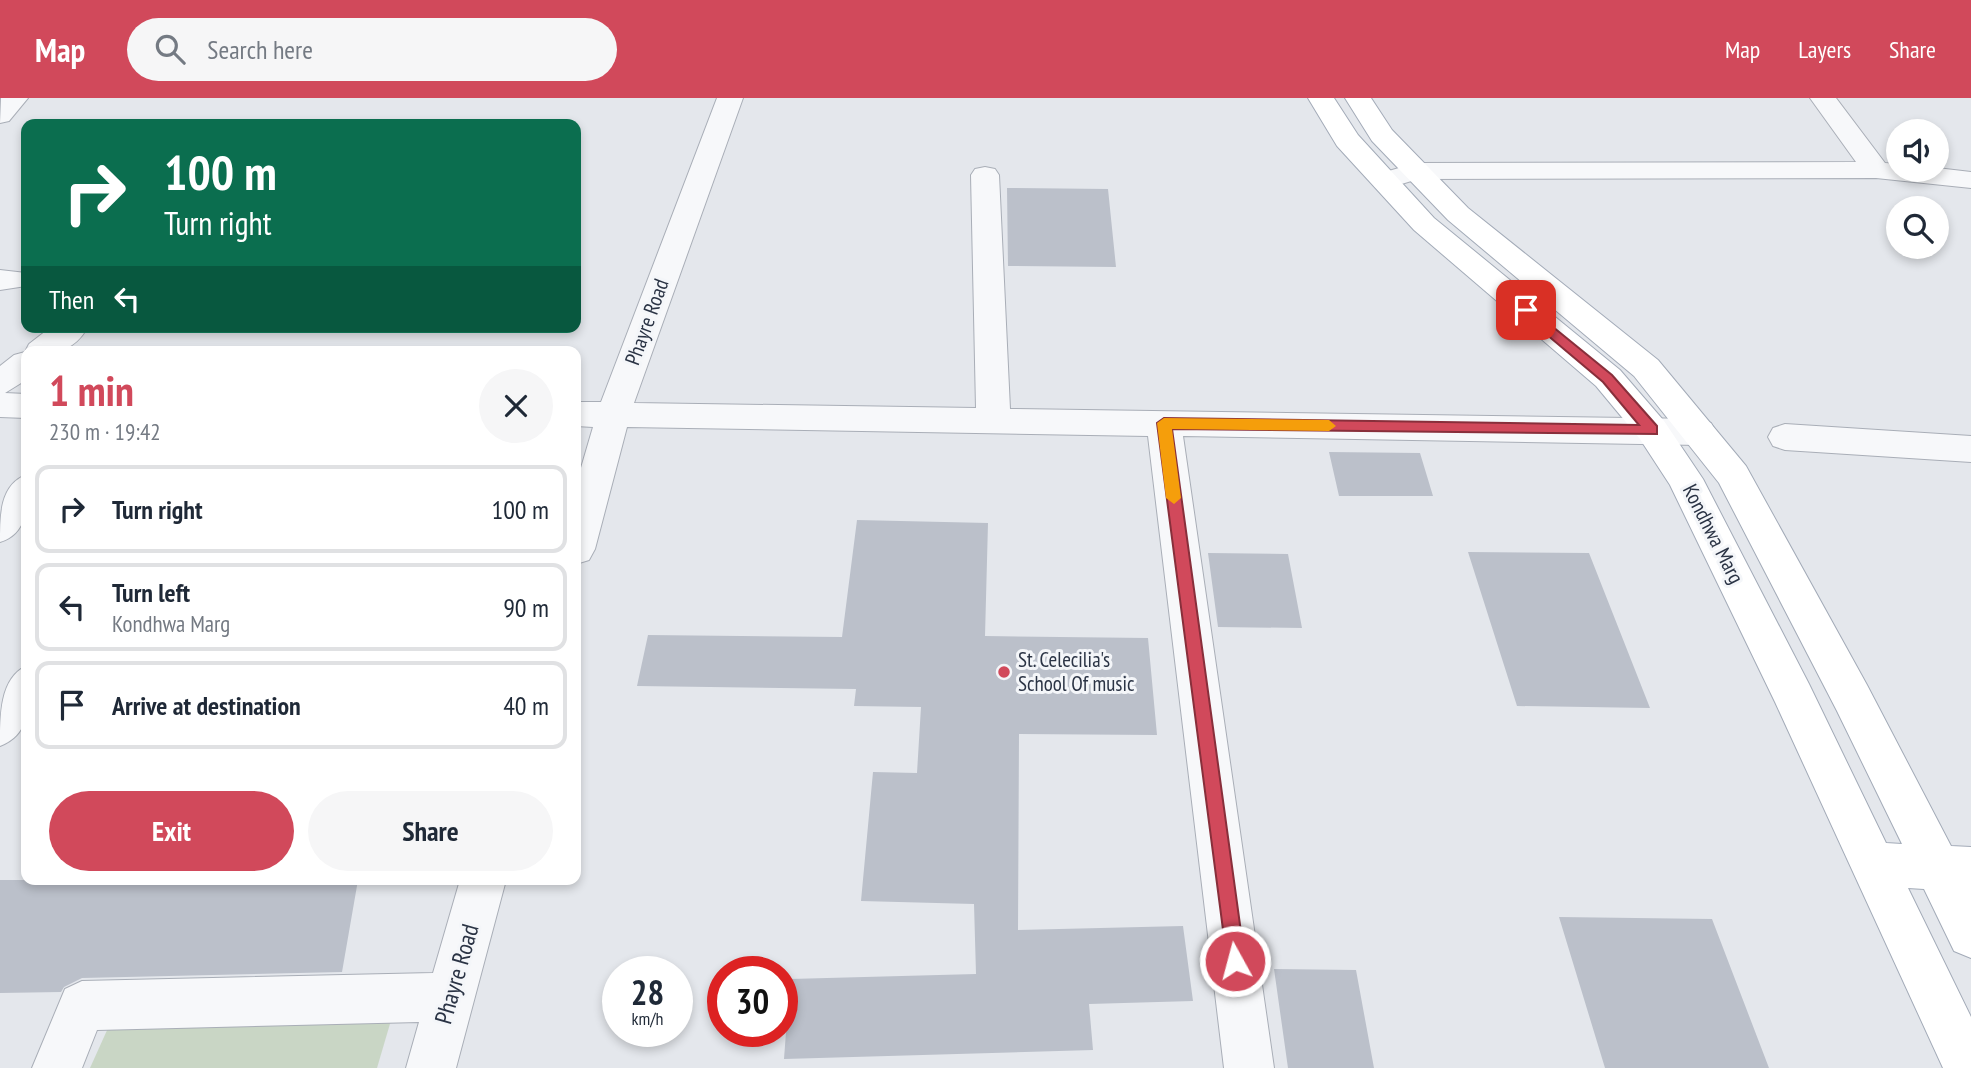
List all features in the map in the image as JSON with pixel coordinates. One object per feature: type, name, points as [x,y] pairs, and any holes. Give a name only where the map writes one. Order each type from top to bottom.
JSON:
[{"type":"main road","name":"Kondhwa Marg","points":[[1321,98],[1347,140],[1458,214],[1646,368],[1733,475],[1852,698],[1954,868],[1971,934]]},
{"type":"main road","name":"Kondhwa Marg","points":[[1358,98],[1382,135],[1424,223],[1608,378],[1652,430],[1685,479],[1794,697],[1969,1068]]},
{"type":"main road","points":[[1872,864],[1954,868]]},
{"type":"street","points":[[0,115],[15,98]]},
{"type":"street","name":"Phayre Road","points":[[581,532],[613,415],[730,98]]},
{"type":"street","points":[[1823,98],[1876,170]]},
{"type":"street","points":[[1400,176],[1876,170],[1971,180]]},
{"type":"street","points":[[985,175],[993,421]]},
{"type":"street","points":[[48,346],[65,333]]},
{"type":"street","points":[[0,383],[21,367]]},
{"type":"street","points":[[0,405],[21,406]]},
{"type":"street","points":[[581,414],[1699,432]]},
{"type":"street","points":[[1164,423],[1249,1068]]},
{"type":"street","points":[[1785,437],[1971,449]]},
{"type":"street","points":[[0,497],[21,490]]},
{"type":"street","points":[[0,528],[21,496]]},
{"type":"street","points":[[0,727],[21,692]]},
{"type":"street","name":"Phayre Road","points":[[431,1068],[482,885]]},
{"type":"street","points":[[57,1068],[82,1006],[451,997]]},
{"type":"green space","points":[[113,1017],[392,1017],[377,1068],[90,1068]]},
{"type":"building","points":[[1007,188],[1108,189],[1116,267],[1008,266]]},
{"type":"building","points":[[1329,452],[1420,453],[1433,496],[1339,496]]},
{"type":"building","points":[[857,520],[988,523],[985,636],[1148,638],[1157,735],[1019,734],[1018,930],[1183,926],[1193,1001],[1089,1004],[1093,1050],[784,1059],[785,1047],[798,1047],[798,979],[976,974],[974,904],[861,901],[873,772],[917,773],[921,707],[854,706],[856,689],[637,686],[648,635],[842,637]]},
{"type":"building","points":[[1468,552],[1589,553],[1650,708],[1517,706]]},
{"type":"building","points":[[1208,553],[1288,554],[1302,628],[1218,627]]},
{"type":"building","points":[[0,880],[21,880],[21,885],[357,885],[342,972],[82,978],[64,987],[61,992],[0,993]]},
{"type":"building","points":[[1559,917],[1712,919],[1769,1068],[1605,1068]]},
{"type":"building","points":[[1274,969],[1356,970],[1374,1068],[1288,1068]]},
{"type":"slow traffic","points":[[1174,498],[1164,423],[1329,426]]},
{"type":"place","name":"St. Celecilia's School Of music","points":[[1004,672]]},
{"type":"route","points":[[1235,961],[1164,423],[1652,430],[1608,378],[1526,310]]}]
